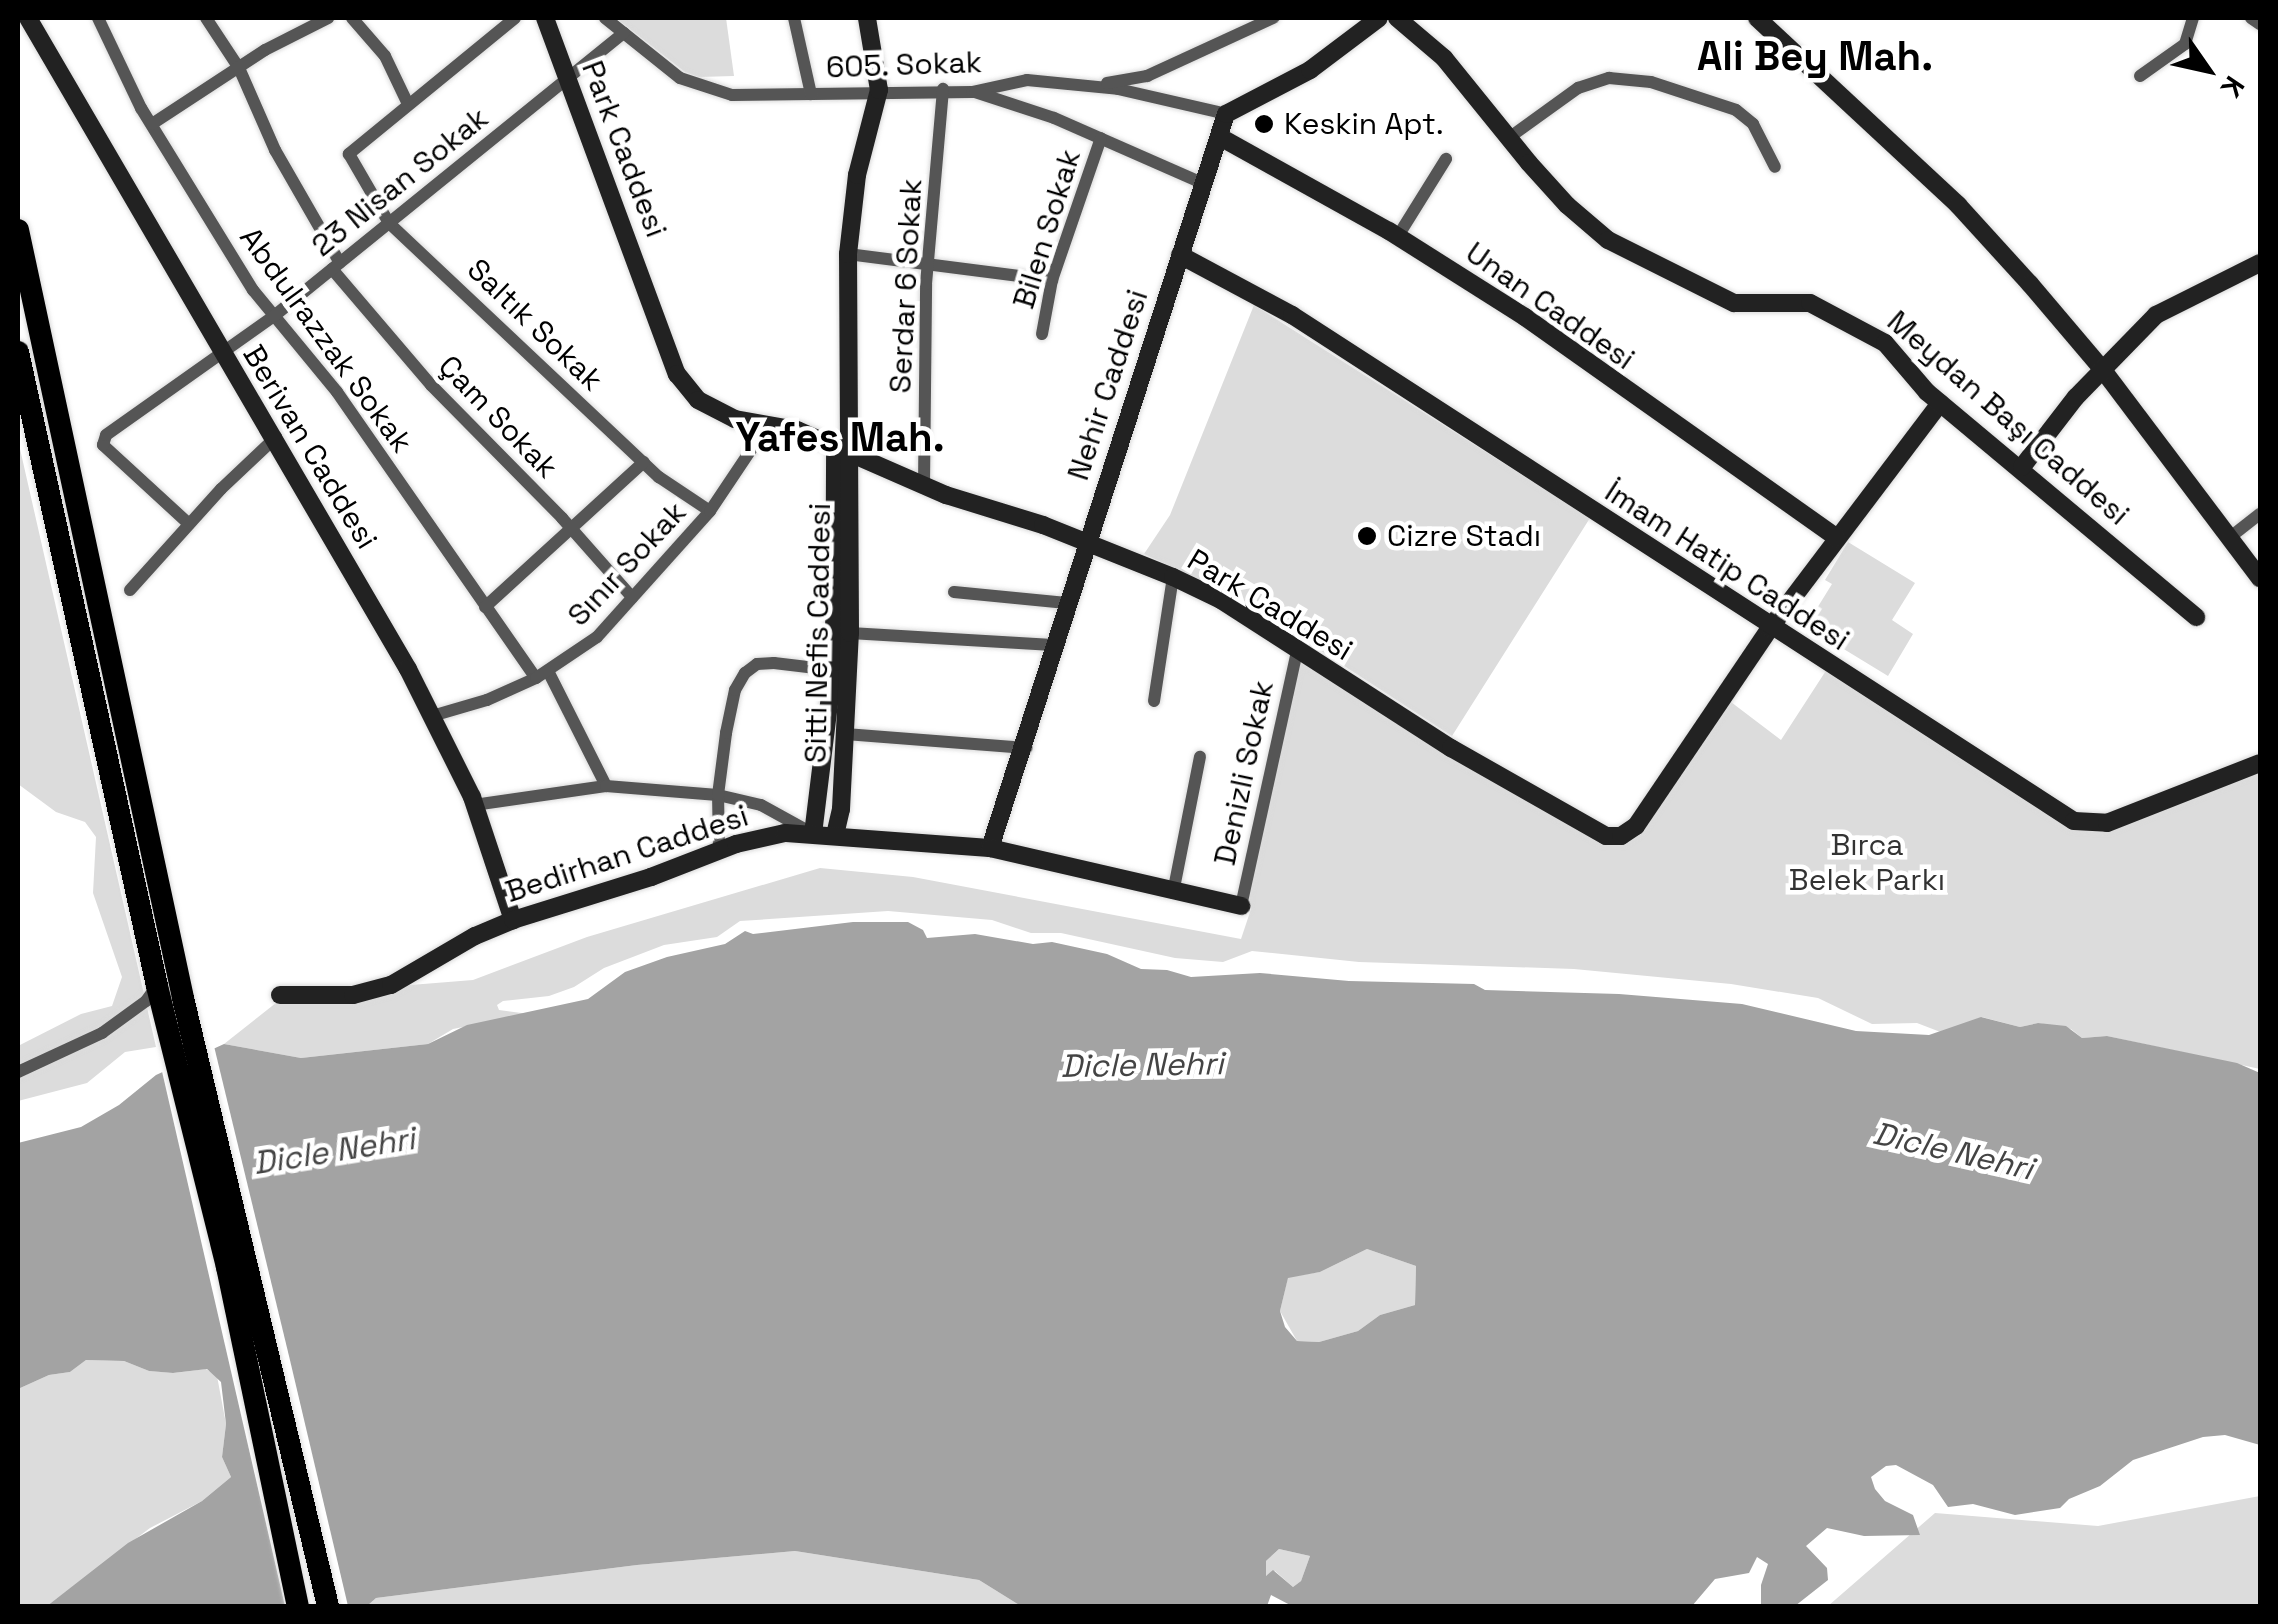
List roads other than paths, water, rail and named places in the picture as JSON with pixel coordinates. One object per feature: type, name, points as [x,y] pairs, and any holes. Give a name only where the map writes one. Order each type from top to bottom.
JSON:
[{"type":"highway","points":[[18,230],[167,997],[328,1606]]},
{"type":"highway","points":[[18,352],[167,997],[298,1606]]},
{"type":"street","name":"Berivan Caddesi","points":[[28,18],[221,353],[276,436],[432,716],[474,805],[513,920]]},
{"type":"street","name":"Abdulrazzak Sokak","points":[[98,18],[152,124],[253,290],[337,392],[485,607],[542,674],[606,786]]},
{"type":"street","name":"Çam Sokak","points":[[206,18],[239,68],[275,150],[336,266],[431,385],[632,597]]},
{"type":"street","points":[[152,124],[239,68],[328,18]]},
{"type":"street","points":[[352,18],[385,56],[408,104],[515,18]]},
{"type":"street","name":"Park Caddesi","points":[[544,18],[684,386],[698,400],[735,419],[798,430],[924,485],[1173,576],[1222,600],[1466,757],[1573,820],[1615,837],[1636,826],[1770,628],[1940,403]]},
{"type":"street","name":"605. Sokak","points":[[605,18],[700,88],[732,95],[880,90],[972,92],[1027,80],[1089,86],[1226,114]]},
{"type":"street","points":[[794,18],[810,94]]},
{"type":"street","name":"Sitti Nefis Caddesi","points":[[835,835],[850,633],[842,447],[848,254],[857,175],[880,90],[867,18]]},
{"type":"street","points":[[1089,86],[1146,76],[1273,18]]},
{"type":"street","points":[[1226,114],[1310,70],[1379,18]]},
{"type":"street","name":"Meydan Başı Caddesi","points":[[1398,18],[1444,58],[1567,205],[1608,240],[1734,303],[1810,303],[1856,324],[1885,343],[1940,403],[2022,467],[2196,616]]},
{"type":"street","points":[[1757,18],[1958,205],[2103,370],[2260,578]]},
{"type":"street","points":[[2140,76],[2185,44],[2192,18]]},
{"type":"street","points":[[2251,18],[2260,24]]},
{"type":"street","name":"23 Nisan Sokak","points":[[190,524],[103,444],[106,434],[274,316],[624,33]]},
{"type":"street","points":[[1510,137],[1578,88],[1609,78],[1651,82],[1736,110],[1753,124],[1775,167]]},
{"type":"street","name":"Serdar 6 Sokak","points":[[924,485],[929,263],[943,90]]},
{"type":"street","points":[[972,92],[1102,138],[1202,183]]},
{"type":"street","name":"Saltık Sokak","points":[[408,104],[349,154],[389,223],[644,462],[710,511]]},
{"type":"street","name":"Nehir Caddesi","points":[[990,848],[1026,748],[1085,542],[1226,114]]},
{"type":"street","name":"Unan Caddesi","points":[[1220,137],[1398,236],[1525,317],[1838,538]]},
{"type":"street","name":"Bilen Sokak","points":[[1042,334],[1052,280],[1102,138]]},
{"type":"street","points":[[1398,236],[1446,159]]},
{"type":"street","points":[[848,254],[1052,280]]},
{"type":"street","name":"İmam Hatip Caddesi","points":[[1180,255],[1292,315],[1770,628],[2084,825],[2134,814],[2260,763]]},
{"type":"street","points":[[2022,467],[2053,423],[2156,315],[2260,263]]},
{"type":"street","name":"Sınır Sokak","points":[[432,716],[487,700],[542,674],[596,637],[710,511],[767,426]]},
{"type":"street","points":[[130,590],[276,436]]},
{"type":"street","points":[[474,805],[606,786],[718,795],[760,805],[812,834],[833,670],[842,447]]},
{"type":"street","points":[[485,607],[644,462]]},
{"type":"street","points":[[2229,538],[2260,514]]},
{"type":"street","points":[[1154,701],[1173,576]]},
{"type":"street","points":[[954,592],[1066,603]]},
{"type":"street","points":[[850,633],[1053,646]]},
{"type":"street","name":"Denizli Sokak","points":[[1240,906],[1297,650]]},
{"type":"street","points":[[719,850],[718,795],[735,690],[745,673],[757,664],[774,662],[833,670]]},
{"type":"street","points":[[845,734],[1026,748]]},
{"type":"street","points":[[1174,893],[1200,757]]},
{"type":"street","name":"Bedirhan Caddesi","points":[[280,995],[353,995],[391,985],[475,936],[513,920],[651,878],[719,850],[785,832],[990,848],[1240,906]]},
{"type":"street","points":[[18,1072],[102,1033],[146,1000],[167,997]]},
{"type":"water","name":"Dicle Nehri","points":[[853,922],[908,922],[923,930],[927,938],[975,934],[1033,944],[1052,942],[1107,954],[1141,969],[1167,970],[1191,977],[1260,973],[1349,981],[1474,984],[1485,990],[1619,994],[1742,1004],[1856,1031],[1929,1035],[1981,1017],[2020,1027],[2038,1023],[2066,1026],[2082,1038],[2107,1036],[2237,1063],[2260,1073],[2260,1445],[2225,1435],[2203,1437],[2133,1460],[2100,1486],[2069,1499],[2060,1508],[2015,1515],[1973,1504],[1948,1507],[1933,1485],[1896,1465],[1886,1466],[1871,1477],[1875,1489],[1885,1501],[1913,1515],[1920,1535],[1864,1536],[1827,1528],[1806,1546],[1827,1568],[1828,1580],[1795,1606],[1761,1606],[1761,1585],[1768,1564],[1757,1557],[1749,1573],[1715,1579],[1692,1606],[1292,1606],[1271,1595],[1267,1606],[1021,1606],[979,1580],[795,1551],[637,1565],[376,1598],[367,1606],[47,1606],[128,1543],[202,1501],[231,1477],[222,1457],[226,1424],[221,1382],[207,1369],[173,1373],[149,1371],[124,1361],[86,1360],[70,1372],[49,1375],[18,1389],[18,1143],[81,1127],[119,1105],[156,1075],[224,1044],[301,1058],[428,1044],[467,1025],[588,999],[625,972],[667,957],[725,944],[745,931],[753,934]],"holes":[[[1367,1249],[1416,1266],[1415,1305],[1380,1315],[1358,1331],[1319,1342],[1297,1341],[1285,1327],[1280,1311],[1288,1278],[1320,1272]],[[1279,1549],[1310,1556],[1301,1581],[1293,1587],[1273,1570],[1266,1576],[1266,1561]]]},
{"type":"place","name":"Keskin Apt.","points":[[1264,124]]},
{"type":"place","name":"Cizre Stadı","points":[[1367,536]]},
{"type":"district","name":"Ali Bey Mah.","points":[[1815,57]]},
{"type":"district","name":"Yafes Mah.","points":[[840,438]]},
{"type":"park label","name":"Bırca Belek Parkı","points":[[1867,862]]}]
